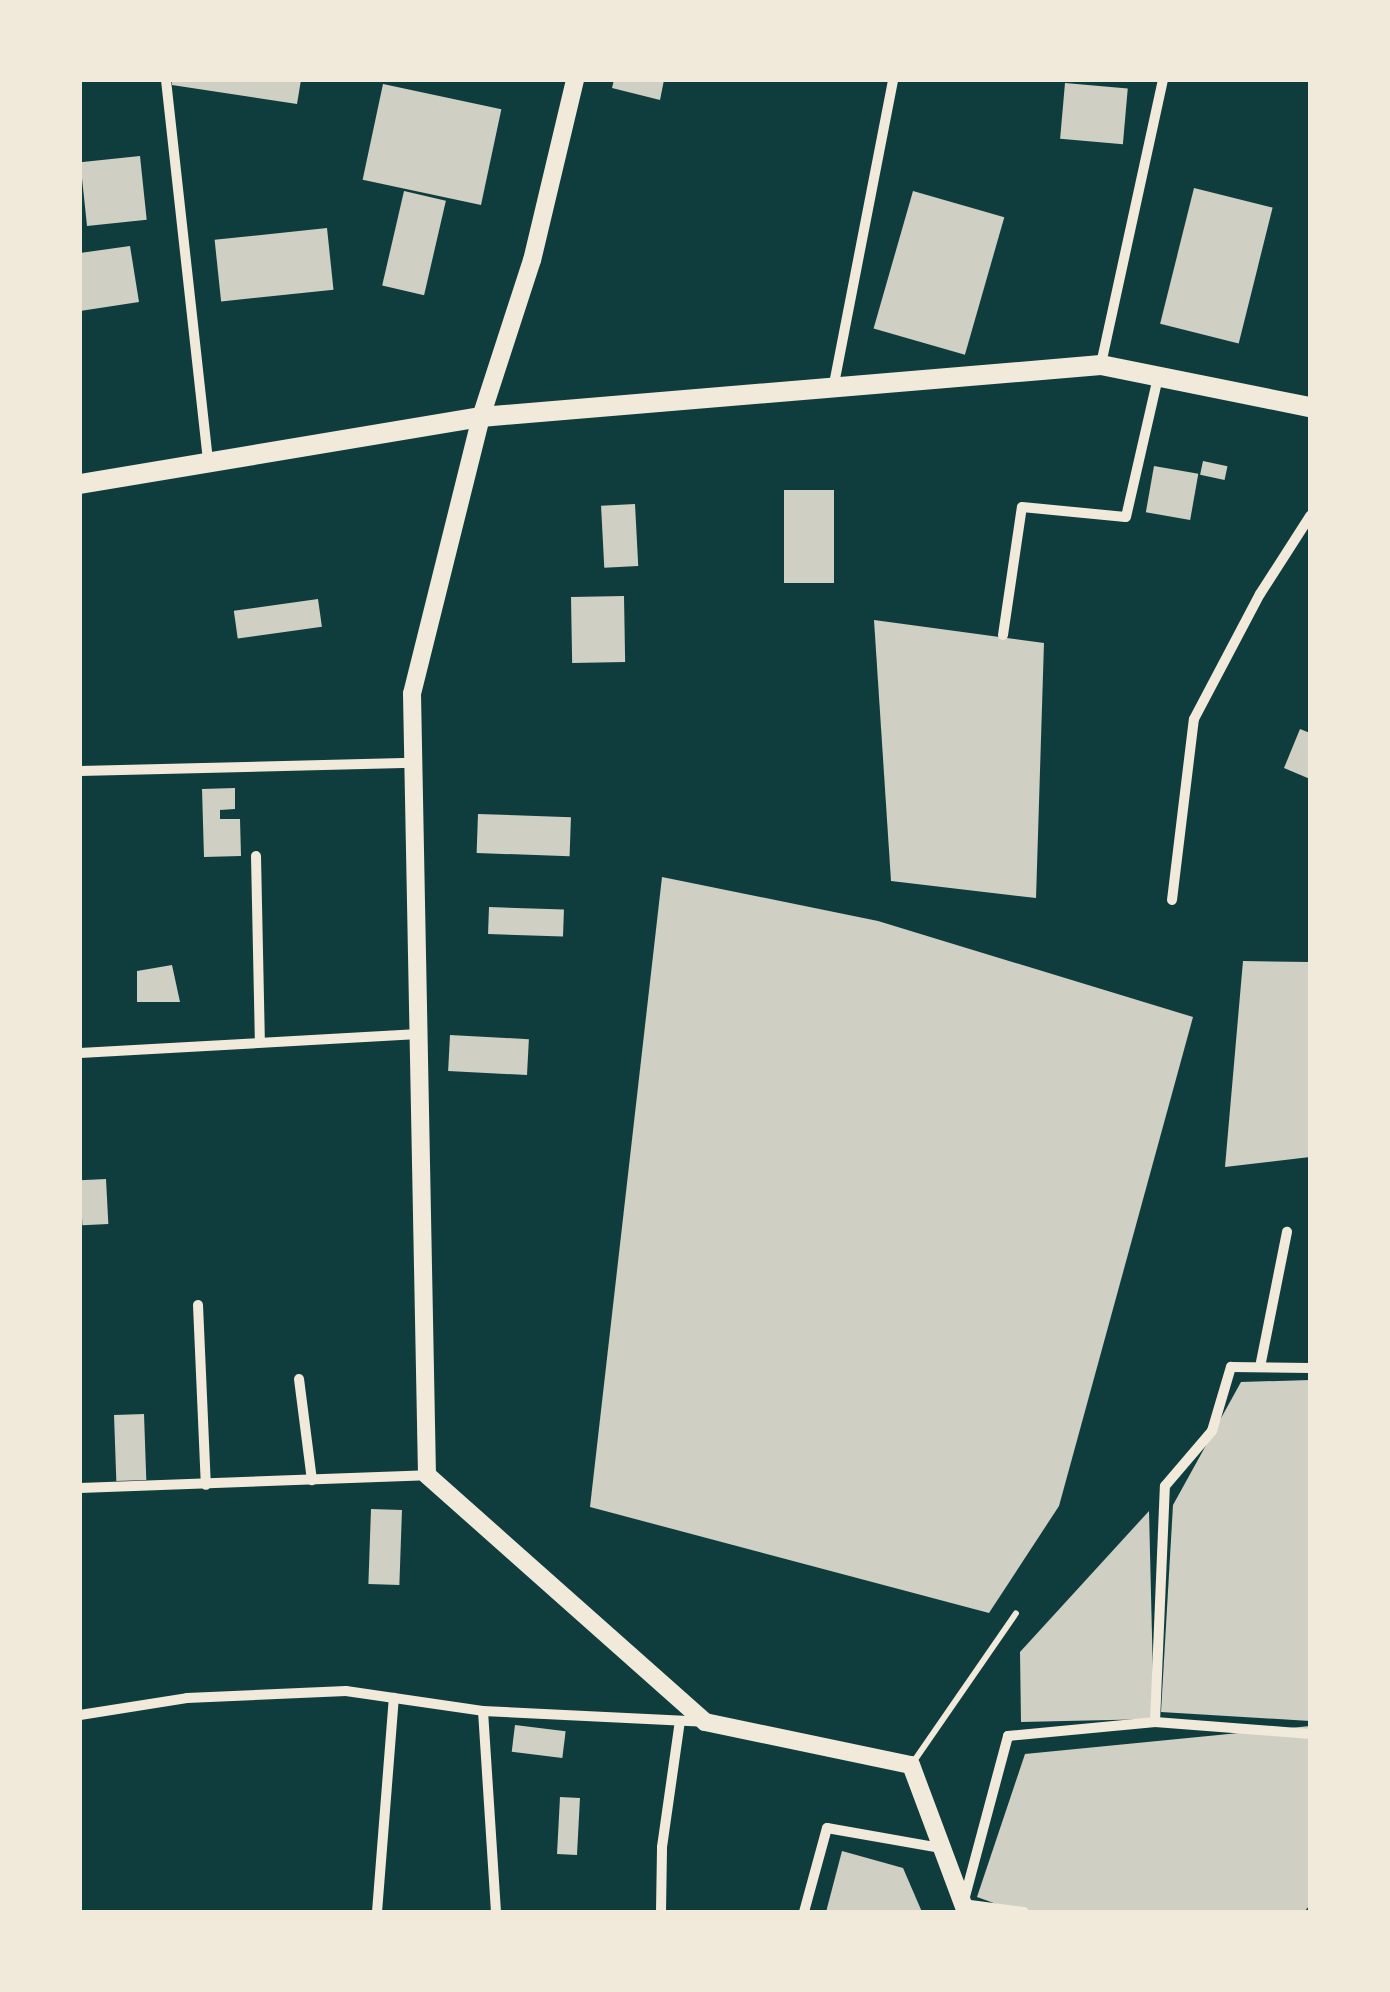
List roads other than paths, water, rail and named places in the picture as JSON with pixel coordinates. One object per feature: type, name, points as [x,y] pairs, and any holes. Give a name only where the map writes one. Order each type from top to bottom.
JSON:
[{"type":"main road","points":[[574,80],[532,260],[481,417],[412,694],[427,1475],[705,1722],[911,1765],[965,1908]]},
{"type":"main road","points":[[80,484],[481,417],[834,384],[1101,365],[1310,407]]},
{"type":"street","points":[[166,80],[208,460]]},
{"type":"street","points":[[834,384],[893,80]]},
{"type":"street","points":[[1101,365],[1163,80]]},
{"type":"street","points":[[1003,635],[1022,507],[1126,518],[1158,376]]},
{"type":"street","points":[[1172,900],[1194,718],[1260,594],[1310,516]]},
{"type":"street","points":[[80,771],[413,763]]},
{"type":"street","points":[[256,856],[260,1041]]},
{"type":"street","points":[[80,1053],[418,1034]]},
{"type":"street","points":[[1260,1367],[1287,1232]]},
{"type":"street","points":[[198,1306],[206,1484]]},
{"type":"street","points":[[1154,1722],[1165,1486],[1212,1431],[1231,1367],[1310,1368]]},
{"type":"street","points":[[299,1379],[312,1480]]},
{"type":"street","points":[[80,1488],[427,1475]]},
{"type":"street","points":[[80,1715],[187,1698],[346,1691],[483,1711],[705,1722]]},
{"type":"street","points":[[377,1912],[394,1698]]},
{"type":"street","points":[[483,1711],[496,1912]]},
{"type":"street","points":[[661,1912],[662,1847],[680,1721]]},
{"type":"street","points":[[1024,1912],[965,1908],[1008,1736],[1154,1722],[1310,1734]]},
{"type":"street","points":[[804,1912],[828,1828],[940,1848]]},
{"type":"lane","points":[[911,1765],[1016,1613]]}]
